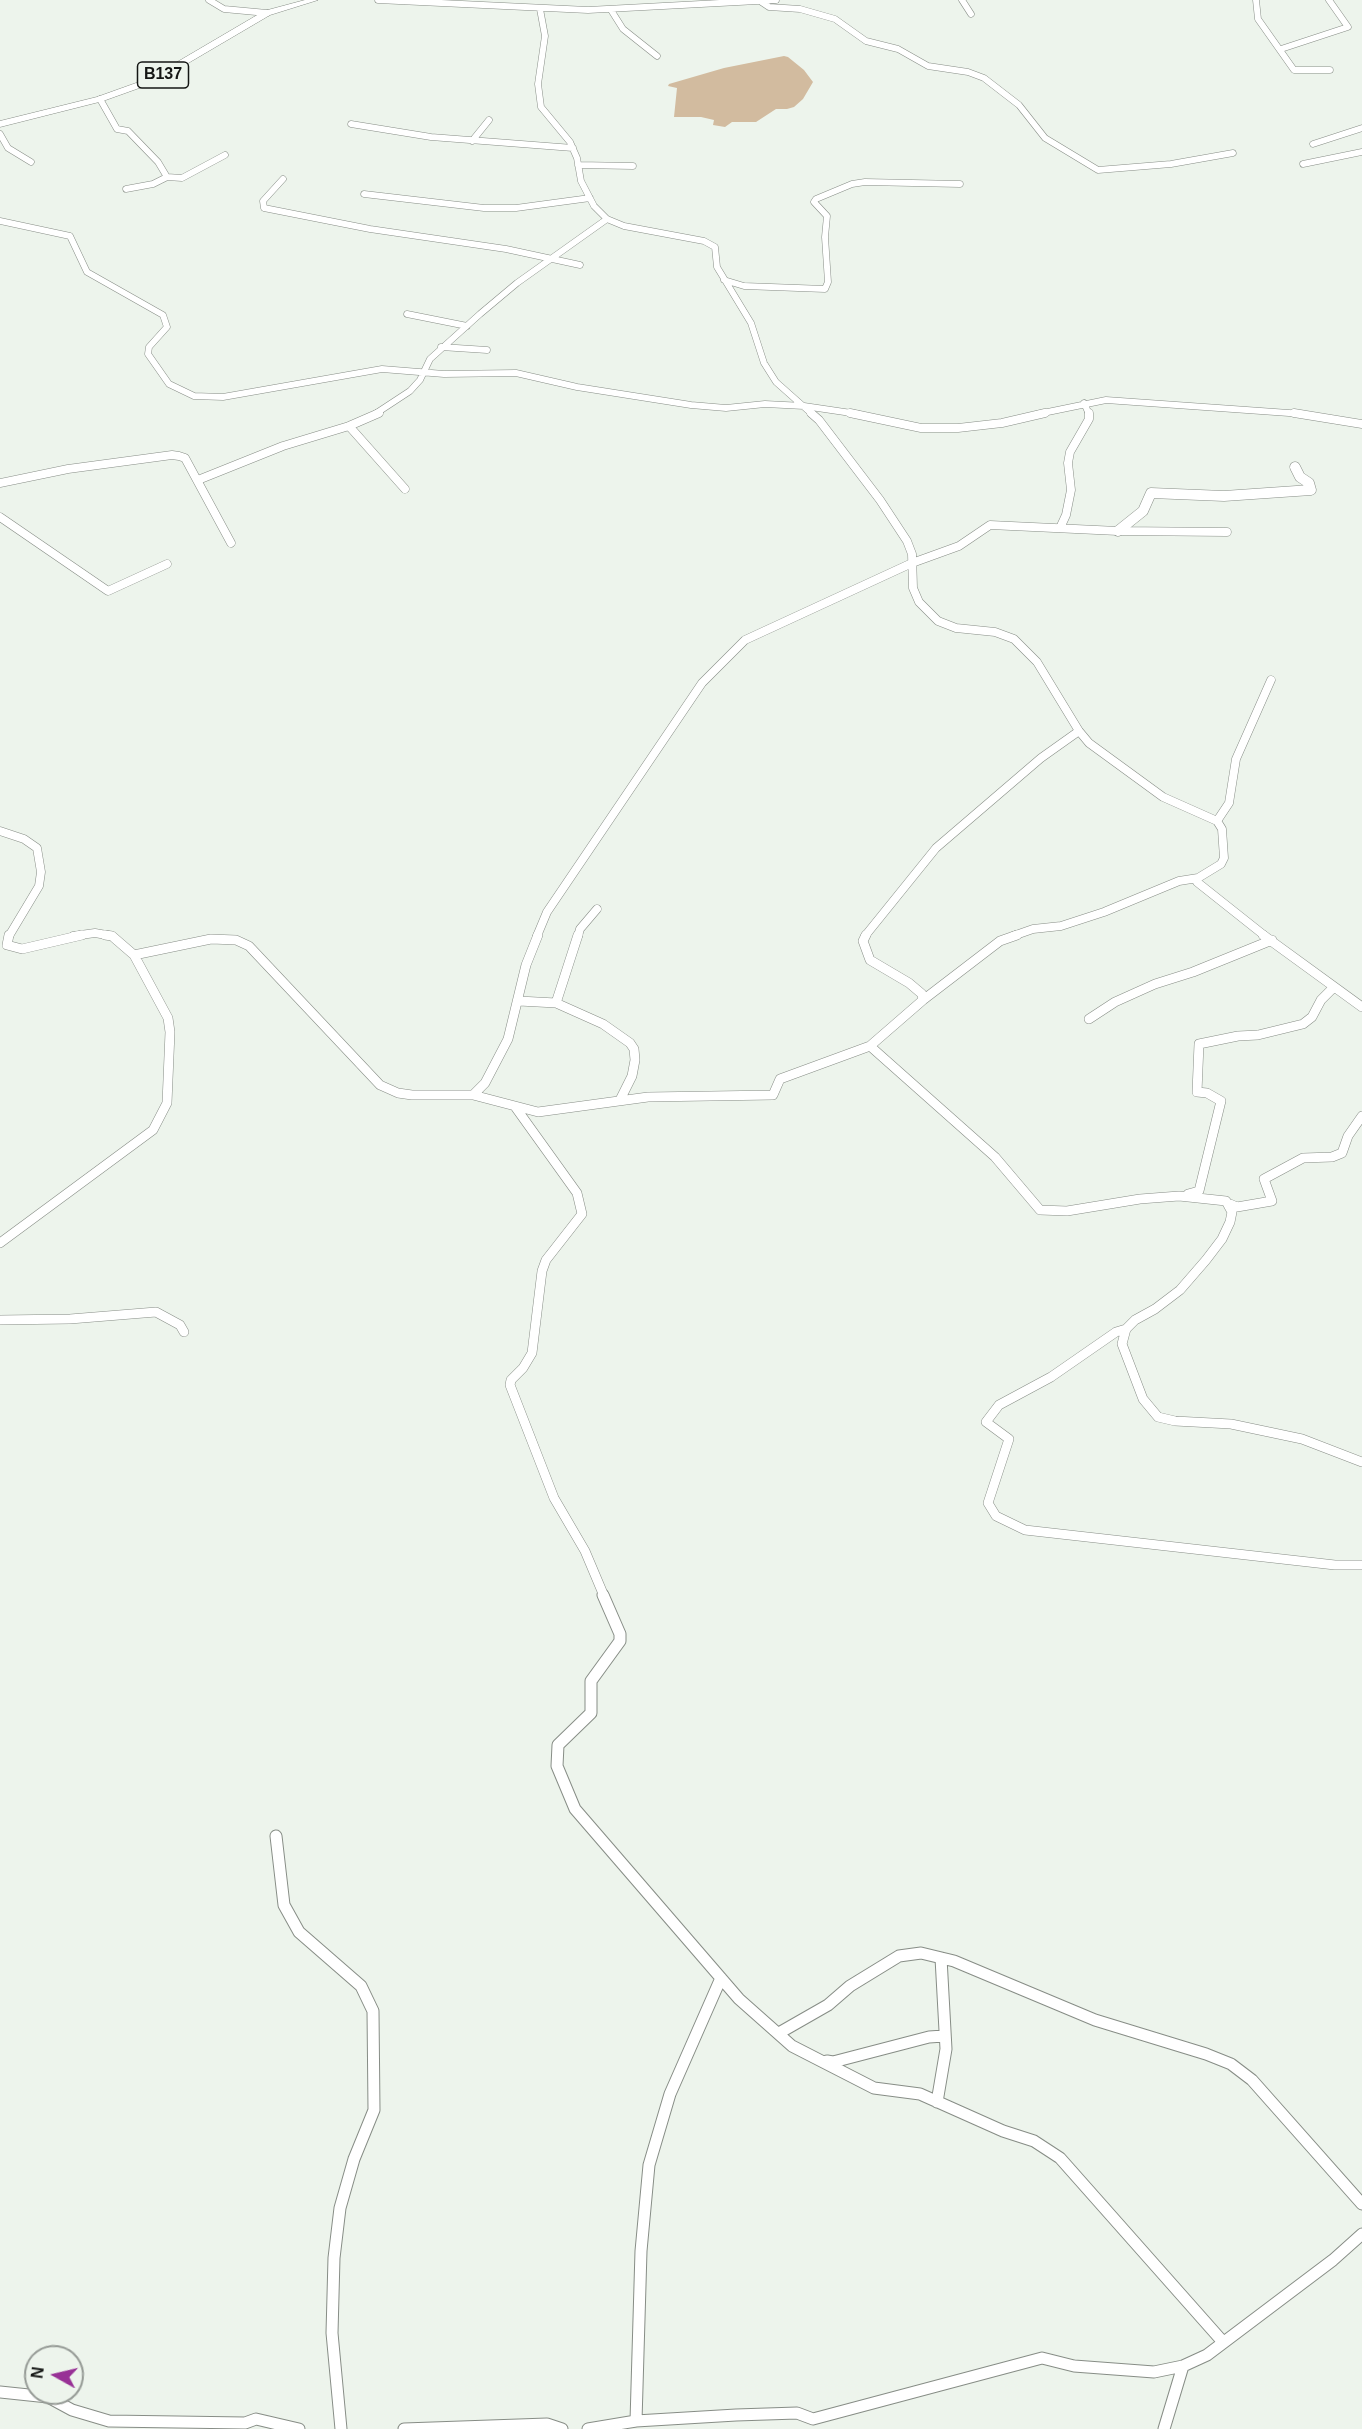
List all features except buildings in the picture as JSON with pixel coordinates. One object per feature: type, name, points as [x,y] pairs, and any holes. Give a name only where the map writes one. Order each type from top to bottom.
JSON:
[{"type":"main road","name":"B137","points":[[0,124],[100,99],[153,80],[267,13],[314,0]]},
{"type":"street","points":[[209,0],[224,9],[267,13]]},
{"type":"street","points":[[378,0],[540,9],[611,10],[776,0]]},
{"type":"street","points":[[962,0],[971,14]]},
{"type":"street","points":[[1256,0],[1258,19],[1294,70],[1330,70]]},
{"type":"street","points":[[1281,49],[1348,27],[1329,0]]},
{"type":"street","points":[[760,1],[769,7],[800,9],[835,19],[866,41],[898,49],[928,66],[968,72],[984,78],[1019,105],[1045,138],[1098,170],[1171,164],[1233,153]]},
{"type":"street","points":[[134,955],[211,939],[236,940],[249,946],[380,1085],[398,1093],[473,1095],[516,1108],[546,1111],[621,1100],[688,1095],[773,1095],[780,1079],[870,1046],[924,997],[949,981],[1000,941],[1033,929],[1061,926],[1104,912],[1179,881],[1198,878],[1221,864],[1224,858],[1222,830],[1217,821],[1163,796],[1089,743],[1078,731],[1037,662],[1014,639],[995,632],[956,628],[927,613],[913,588],[910,548],[900,528],[819,420],[776,382],[764,363],[751,323],[717,267],[715,247],[711,243],[624,226],[607,219],[590,198],[581,181],[573,148],[541,107],[538,84],[545,36],[540,9]]},
{"type":"street","points":[[611,10],[630,35],[657,56]]},
{"type":"street","points":[[100,99],[117,129],[128,131],[158,162],[167,177]]},
{"type":"street","points":[[472,141],[489,120]]},
{"type":"street","points":[[351,124],[431,137],[573,148]]},
{"type":"street","points":[[1313,144],[1362,128]]},
{"type":"street","points":[[0,134],[8,148],[31,162]]},
{"type":"street","points":[[1303,164],[1362,152]]},
{"type":"street","points":[[126,189],[153,184],[167,177],[182,178],[225,155]]},
{"type":"street","points":[[578,165],[633,166]]},
{"type":"street","points":[[283,179],[264,201],[262,205],[264,208],[370,230],[459,241],[580,265]]},
{"type":"street","points":[[724,280],[744,286],[825,289],[828,282],[825,237],[827,216],[814,202],[816,199],[852,184],[865,182],[960,184]]},
{"type":"street","points":[[364,194],[484,208],[516,208],[590,198]]},
{"type":"street","points":[[198,480],[283,446],[349,426],[380,412],[401,398],[420,380],[430,359],[441,347],[517,283],[607,219]]},
{"type":"street","points":[[0,221],[70,236],[87,272],[163,315],[167,327],[149,347],[148,354],[168,384],[182,393],[208,398],[296,386],[373,370],[444,374],[516,373],[577,387],[711,407],[765,404],[804,406],[853,413],[921,428],[958,428],[1002,423],[1084,403],[1106,400],[1284,411],[1362,424]]},
{"type":"street","points":[[407,314],[467,326]]},
{"type":"street","points":[[441,347],[487,350]]},
{"type":"street","points":[[1060,528],[1070,501],[1068,463],[1070,452],[1089,419],[1089,411],[1084,403]]},
{"type":"street","points":[[349,426],[405,489]]},
{"type":"street","points":[[0,483],[68,469],[172,455],[185,458],[231,543]]},
{"type":"street","points":[[1118,531],[1143,511],[1151,493],[1224,496],[1311,490],[1309,483],[1300,477],[1295,467]]},
{"type":"street","points":[[0,517],[108,591],[167,564]]},
{"type":"street","points":[[473,1095],[480,1091],[508,1039],[526,965],[547,912],[702,683],[751,636],[912,563],[958,546],[990,525],[1118,531],[1227,532]]},
{"type":"street","points":[[1217,821],[1229,803],[1236,759],[1271,680]]},
{"type":"street","points":[[923,1000],[922,994],[909,983],[870,960],[863,941],[867,933],[936,848],[963,822],[1078,731]]},
{"type":"street","points":[[0,831],[24,839],[37,848],[41,872],[39,886],[9,935],[7,945],[22,949],[95,933],[112,936],[134,955],[168,1018],[170,1032],[167,1103],[161,1119],[153,1130],[0,1243]]},
{"type":"street","points":[[1198,878],[1197,882],[1209,894],[1362,1006]]},
{"type":"street","points":[[556,1003],[580,929],[597,909]]},
{"type":"street","points":[[1089,1019],[1115,1002],[1155,984],[1193,972],[1272,940]]},
{"type":"street","points":[[1179,1196],[1199,1191],[1221,1101],[1207,1093],[1197,1092],[1199,1044],[1238,1036],[1258,1035],[1303,1023],[1312,1017],[1321,1000],[1334,987]]},
{"type":"street","points":[[519,1001],[556,1003],[603,1024],[633,1046],[635,1060],[632,1076],[621,1100]]},
{"type":"street","points":[[870,1046],[994,1157],[1040,1210],[1067,1211],[1130,1200],[1179,1196],[1216,1198],[1237,1207],[1272,1201],[1264,1179],[1303,1158],[1332,1157],[1342,1153],[1348,1136],[1362,1116]]},
{"type":"street","points":[[516,1108],[577,1193],[582,1214],[546,1260],[542,1271],[532,1353],[523,1368],[511,1380],[510,1385],[554,1498],[585,1551],[620,1634],[620,1641],[591,1681],[591,1713],[558,1745],[557,1766],[575,1809],[739,1999],[779,2032],[792,2046],[874,2088],[920,2094],[1003,2131],[1034,2141],[1060,2158],[1223,2342]]},
{"type":"street","points":[[1230,1204],[1232,1212],[1230,1222],[1206,1260],[1180,1290],[1155,1309],[1134,1320],[1126,1329],[1122,1344],[1143,1399],[1158,1417],[1175,1421],[1231,1424],[1302,1439],[1362,1462]]},
{"type":"street","points":[[0,1320],[70,1319],[156,1312],[180,1324],[184,1332]]},
{"type":"street","points":[[1126,1329],[1116,1332],[1051,1377],[999,1405],[986,1422],[1009,1439],[988,1503],[996,1516],[1025,1530],[1335,1565],[1362,1565]]},
{"type":"street","points":[[276,1836],[284,1905],[299,1932],[361,1986],[373,2011],[374,2109],[354,2159],[340,2208],[334,2258],[332,2333],[341,2429]]},
{"type":"street","points":[[779,2032],[828,2005],[850,1986],[899,1956],[921,1953],[941,1958],[1095,2020],[1206,2054],[1231,2064],[1252,2080],[1362,2204]]},
{"type":"street","points":[[937,2102],[946,2049],[941,1958]]},
{"type":"street","points":[[636,2421],[641,2251],[649,2165],[670,2094],[722,1978]]},
{"type":"street","points":[[819,2059],[833,2062],[928,2037],[944,2036]]},
{"type":"street","points":[[588,2429],[636,2421],[796,2413],[813,2419],[1042,2358],[1074,2366],[1154,2372],[1183,2366],[1207,2355],[1333,2260],[1362,2234]]},
{"type":"street","points":[[1164,2429],[1183,2366]]},
{"type":"street","points":[[0,2392],[48,2397],[72,2410],[109,2421],[245,2423],[256,2419],[299,2429]]},
{"type":"street","points":[[404,2429],[515,2427],[547,2424],[562,2429]]},
{"type":"shaded area","points":[[784,56],[804,70],[813,82],[803,99],[794,107],[776,109],[756,122],[732,122],[725,127],[713,125],[714,120],[701,117],[674,117],[677,88],[668,86],[669,84],[724,68]]}]
